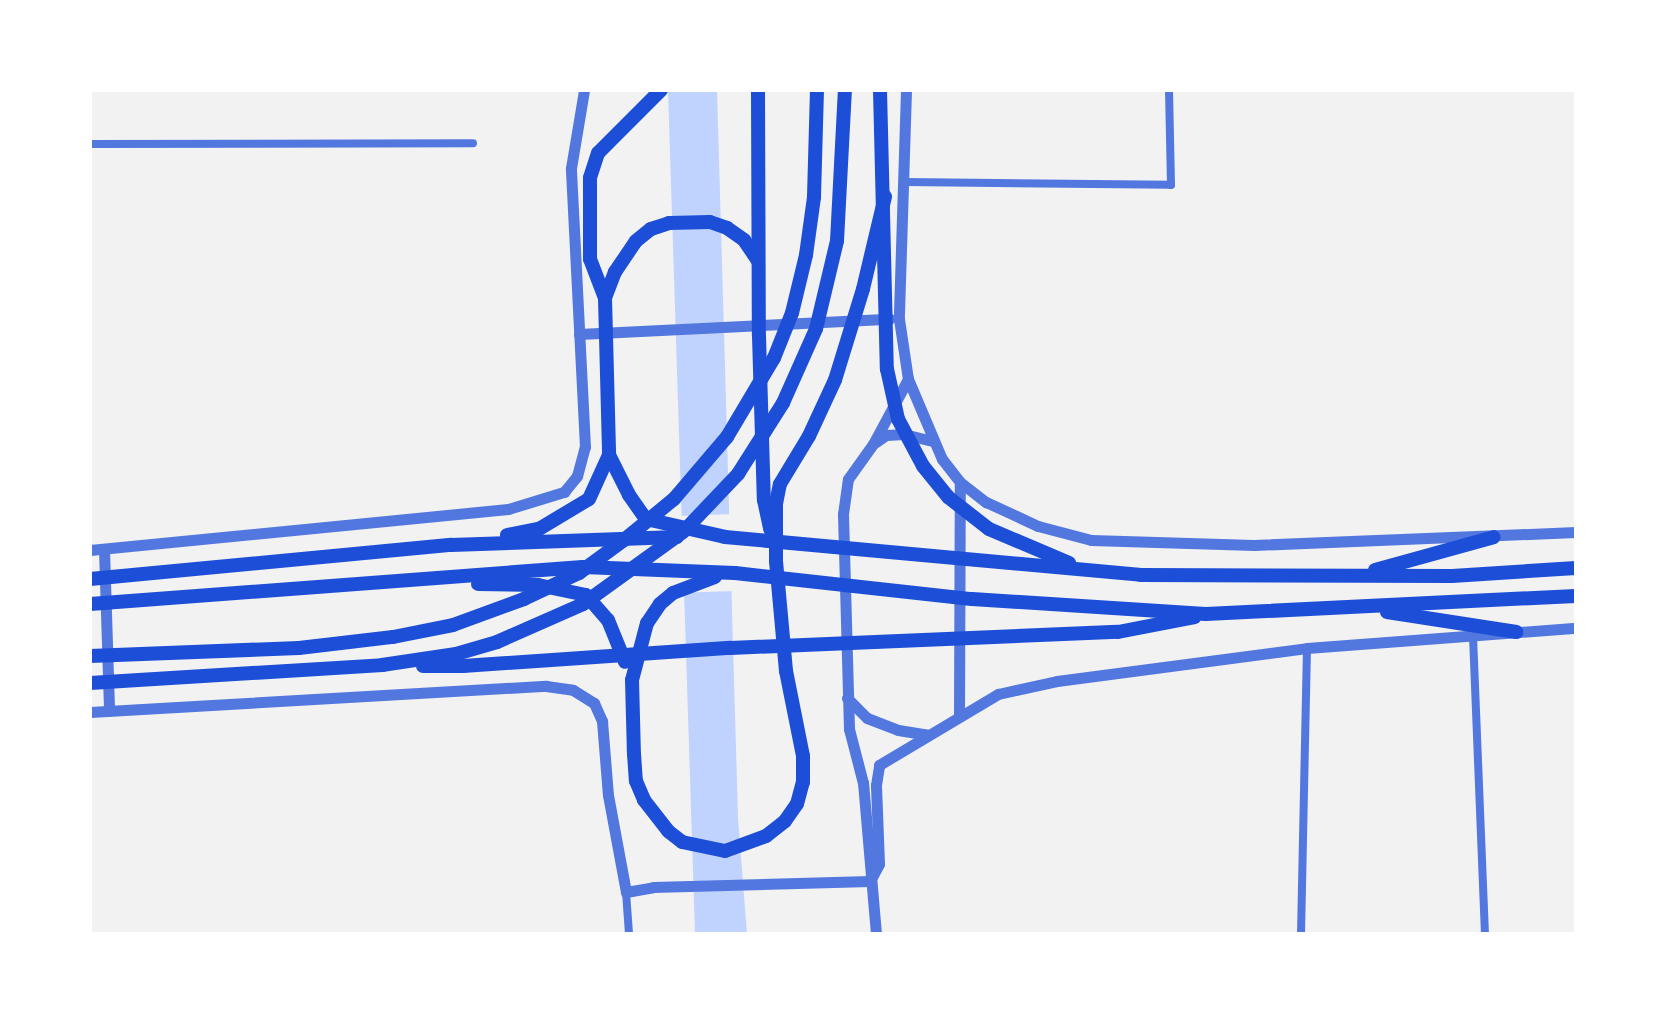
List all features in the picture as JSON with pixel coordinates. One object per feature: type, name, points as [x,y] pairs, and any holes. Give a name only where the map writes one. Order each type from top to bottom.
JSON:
[{"type":"highway","points":[[661,90],[598,153],[590,178],[590,259],[605,298],[609,455],[629,495],[646,519],[725,537]]},
{"type":"highway","points":[[758,90],[760,299],[754,331],[764,500],[776,561]]},
{"type":"highway","points":[[90,656],[299,648],[393,637],[453,625],[524,599],[579,573],[674,499],[727,437],[774,358],[792,313],[806,255],[814,197],[817,90]]},
{"type":"highway","points":[[382,665],[456,654],[497,642],[583,604],[683,532],[738,474],[796,377],[827,291],[842,196],[845,90]]},
{"type":"highway","points":[[880,90],[887,369],[898,419],[923,466],[948,497],[989,529],[1081,568]]},
{"type":"highway","points":[[735,573],[703,579],[673,593],[660,604],[639,642],[632,680],[636,781],[655,817],[682,842],[709,850],[744,847],[766,836],[785,821],[797,804],[803,782],[803,756],[786,671],[776,561],[776,504],[780,484],[809,436],[835,380],[863,289],[885,197]]},
{"type":"highway","points":[[605,298],[625,256],[651,229],[669,223],[710,222],[727,228],[744,240],[764,273],[767,295],[766,327],[739,416]]},
{"type":"highway","points":[[451,545],[539,529],[569,514],[589,499],[609,455]]},
{"type":"highway","points":[[90,579],[451,545],[725,537],[1141,575],[1232,578],[1452,576],[1576,568]]},
{"type":"highway","points":[[1354,576],[1494,537]]},
{"type":"highway","points":[[90,604],[583,567],[735,573],[972,599],[1206,614],[1576,596]]},
{"type":"highway","points":[[318,589],[538,585],[586,595],[608,620],[632,680]]},
{"type":"highway","points":[[1359,608],[1516,632]]},
{"type":"highway","points":[[90,683],[382,665],[463,666],[730,648],[1118,632],[1206,614]]},
{"type":"street","points":[[90,550],[508,509],[564,492],[577,476],[585,447],[571,168],[584,90]]},
{"type":"street","points":[[906,90],[899,319],[908,379],[932,441],[960,482],[1007,514],[1091,540],[1254,545],[1576,532]]},
{"type":"street","points":[[905,182],[1171,185],[1169,90]]},
{"type":"street","points":[[90,144],[473,143]]},
{"type":"street","points":[[579,334],[754,331],[899,319]]},
{"type":"street","points":[[876,934],[863,783],[849,729],[843,514],[848,479],[873,444],[908,379]]},
{"type":"street","points":[[873,444],[886,435],[904,434],[932,441]]},
{"type":"street","points":[[959,716],[960,482]]},
{"type":"street","points":[[104,549],[109,711]]},
{"type":"street","points":[[870,881],[879,864],[876,785],[879,765],[998,694],[1057,681],[1307,648],[1576,628]]},
{"type":"street","points":[[1473,636],[1485,934]]},
{"type":"street","points":[[1301,934],[1307,648]]},
{"type":"street","points":[[90,712],[546,686],[573,690],[594,703],[602,721],[608,795],[626,892],[629,934]]},
{"type":"street","points":[[847,698],[867,718],[898,730],[928,735]]},
{"type":"street","points":[[626,892],[653,887],[870,881]]},
{"type":"water","points":[[668,90],[717,90],[738,818],[747,934],[695,934]]},
{"type":"pier","points":[[733,514],[736,591],[681,593],[678,516]]}]
